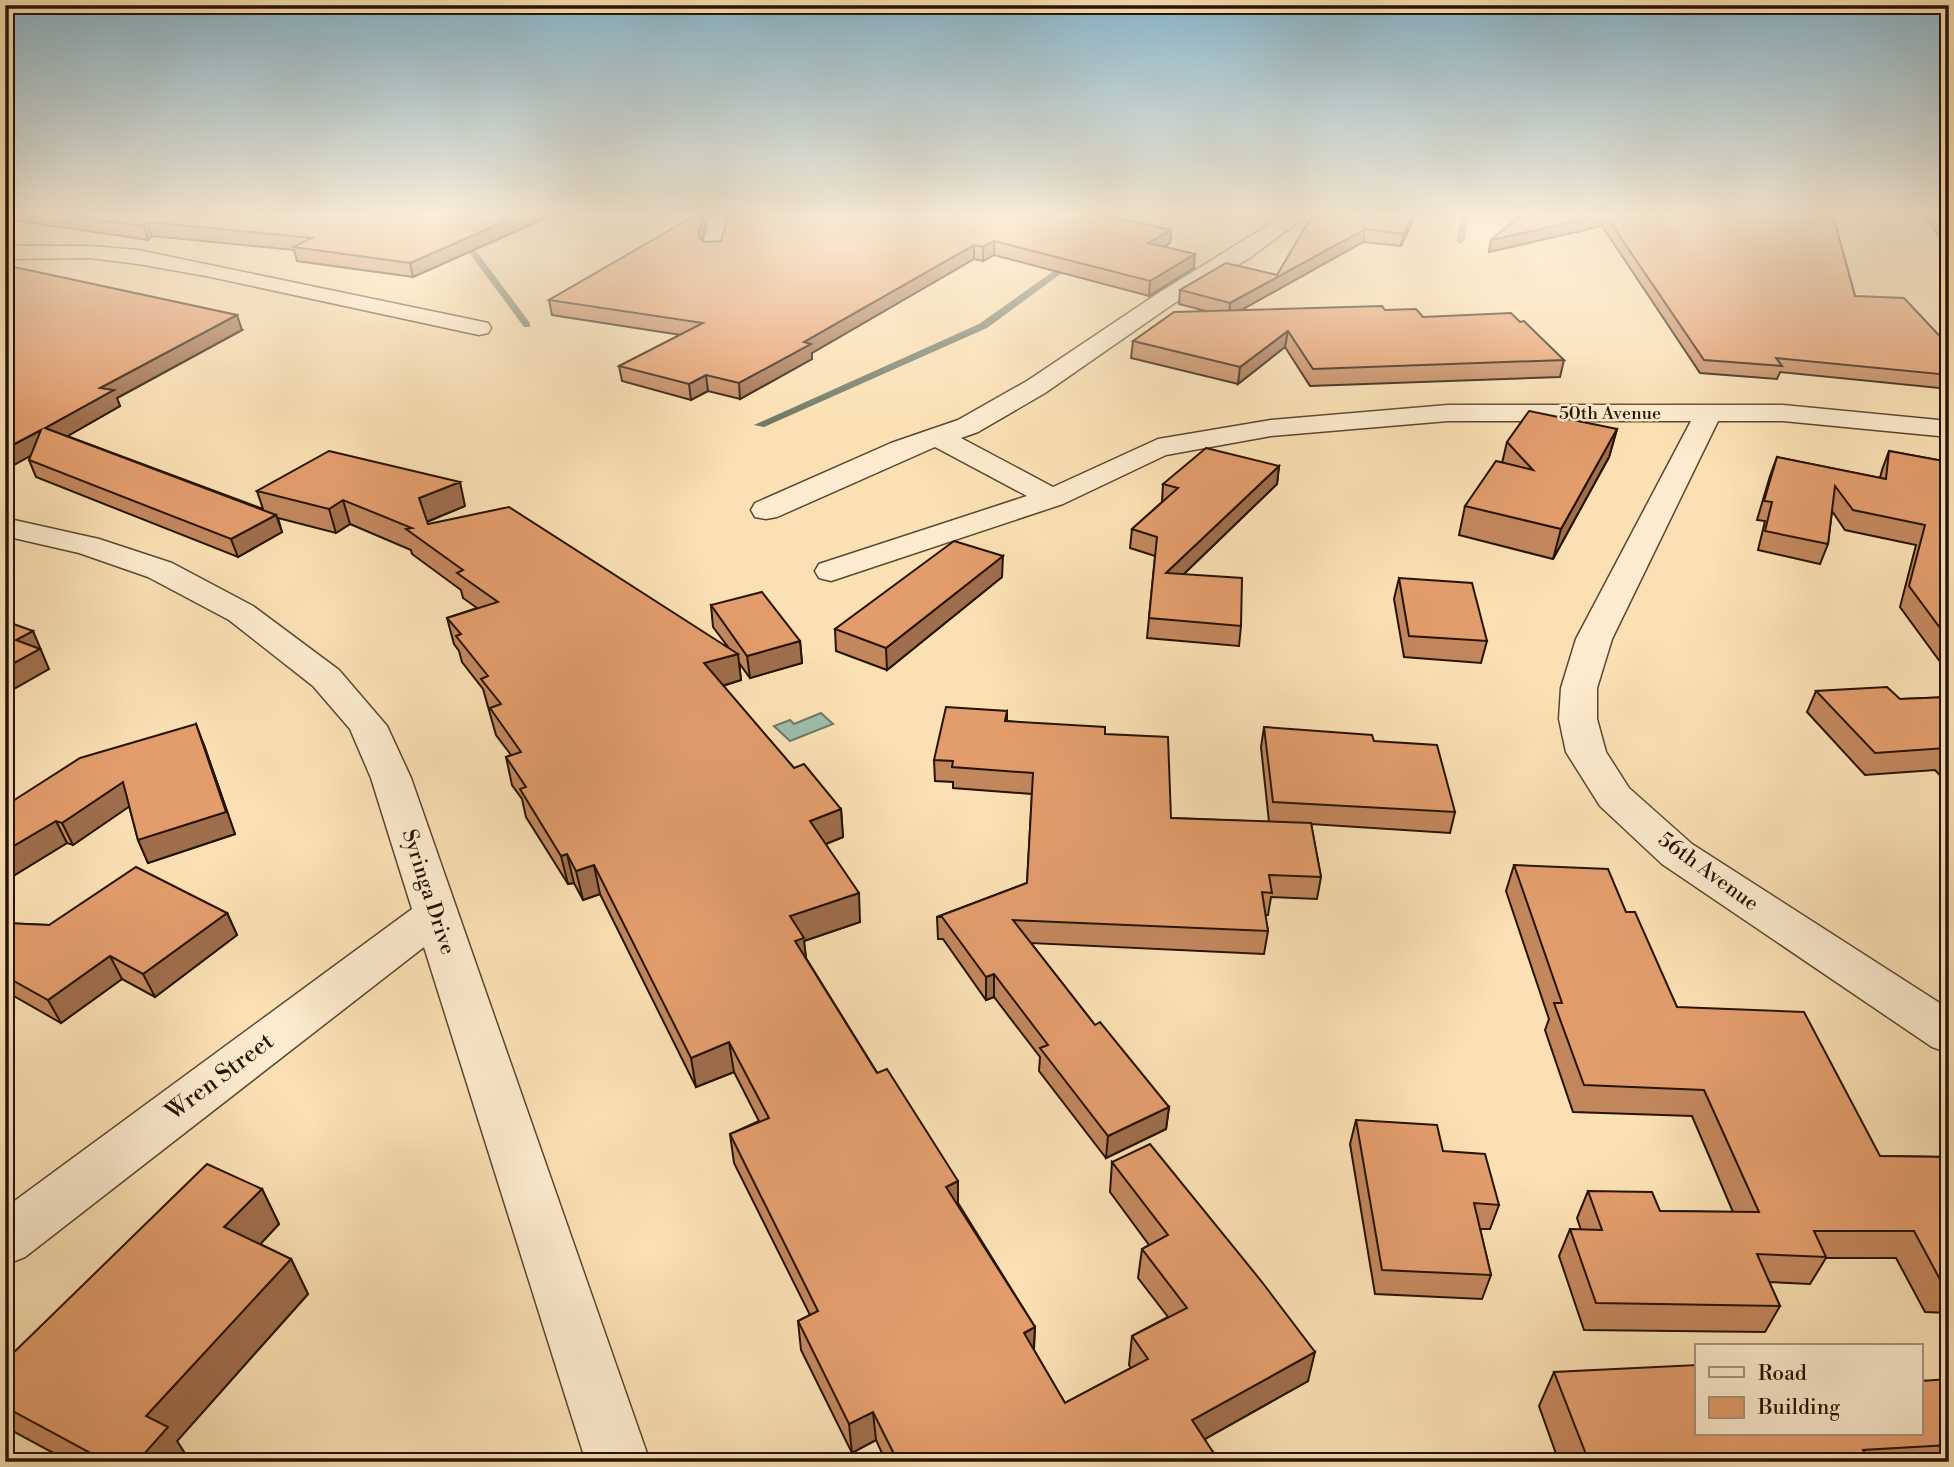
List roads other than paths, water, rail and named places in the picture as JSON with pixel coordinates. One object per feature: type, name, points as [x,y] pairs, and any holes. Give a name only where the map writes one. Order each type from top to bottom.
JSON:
[{"type":"street","points":[[278,284],[479,328]]},
{"type":"street","points":[[766,510],[901,449],[968,426],[1036,387],[1189,284]]},
{"type":"street","name":"50th Avenue","points":[[831,571],[1052,498],[1158,448],[1271,428],[1448,413],[1828,415],[1949,429]]},
{"type":"street","name":"56th Avenue","points":[[1708,414],[1594,639],[1579,688],[1578,719],[1586,752],[1614,797],[1676,854],[1949,1034]]},
{"type":"street","points":[[938,437],[1052,498]]},
{"type":"street","name":"Syringa Drive","points":[[5,527],[88,546],[160,570],[241,613],[326,678],[368,726],[391,778],[618,1462]]},
{"type":"street","name":"Wren Street","points":[[5,1240],[435,915]]},
{"type":"waterway","points":[[497,284],[527,325]]},
{"type":"waterway","points":[[760,425],[983,326],[1040,284]]}]
